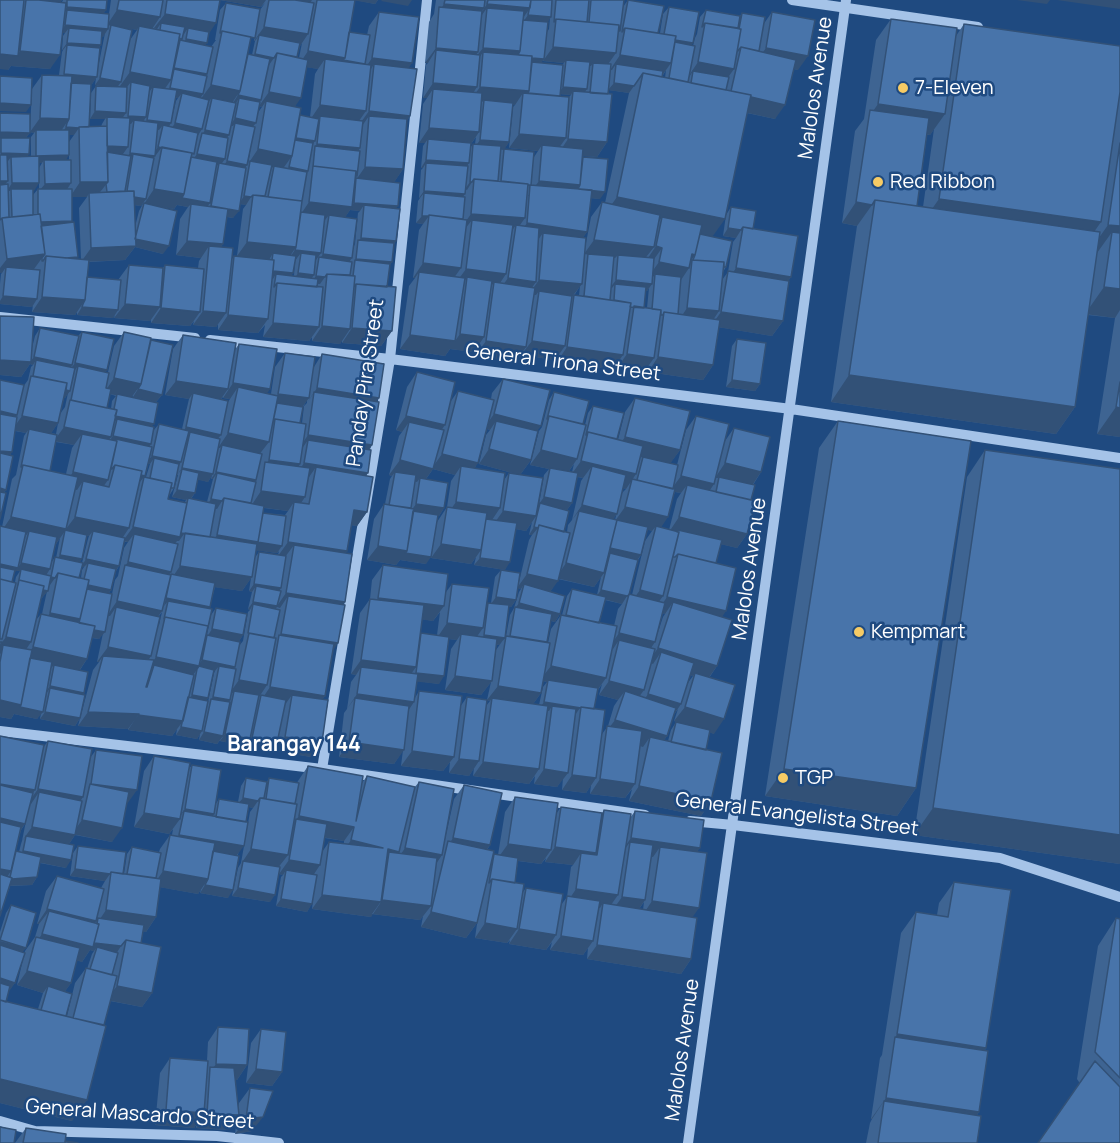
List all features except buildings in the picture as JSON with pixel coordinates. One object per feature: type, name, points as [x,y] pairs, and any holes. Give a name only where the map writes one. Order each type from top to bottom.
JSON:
[{"type":"street","name":"Panday Pira Street","points":[[322,769],[390,359],[427,0]]},
{"type":"street","points":[[792,0],[846,4],[994,29]]},
{"type":"street","name":"Malolos Avenue","points":[[688,1143],[846,4]]},
{"type":"street","name":"General Tirona Street","points":[[0,317],[390,359],[790,409],[1120,458]]},
{"type":"street","name":"General Evangelista Street","points":[[0,731],[322,769],[659,817]]},
{"type":"street","name":"General Evangelista Street","points":[[682,820],[1000,858],[1120,897]]},
{"type":"street","name":"General Mascardo Street","points":[[0,1121],[35,1131],[217,1136],[279,1143]]},
{"type":"place","name":"7-Eleven","points":[[903,88]]},
{"type":"place","name":"Red Ribbon","points":[[878,182]]},
{"type":"place","name":"Kempmart","points":[[859,632]]},
{"type":"place","name":"TGP","points":[[783,778]]},
{"type":"district","name":"Barangay 144","points":[[294,745]]}]
